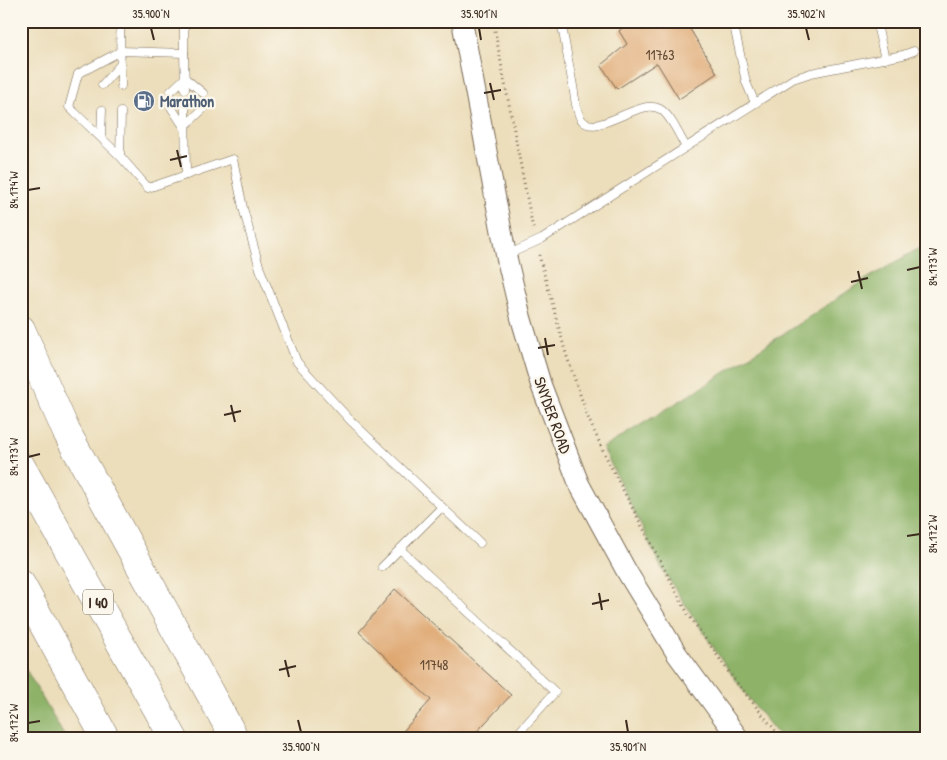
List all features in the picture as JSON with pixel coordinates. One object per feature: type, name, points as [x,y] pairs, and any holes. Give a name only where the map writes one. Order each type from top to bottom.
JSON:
[{"type":"highway","points":[[21,329],[66,431],[235,739]]},
{"type":"highway","name":"I 40","points":[[21,466],[174,739]]},
{"type":"highway","points":[[21,584],[106,739]]},
{"type":"highway","points":[[21,616],[102,739]]},
{"type":"street","name":"SNYDER ROAD","points":[[461,22],[506,255],[521,318],[541,385],[579,484],[627,572],[677,654],[739,739]]},
{"type":"lane","points":[[120,21],[121,86]]},
{"type":"lane","points":[[184,21],[185,89]]},
{"type":"lane","points":[[561,21],[576,105],[585,123],[590,125],[601,124],[642,107],[652,106],[661,109],[668,116],[686,147]]},
{"type":"lane","points":[[733,21],[746,82],[755,103]]},
{"type":"lane","points":[[876,21],[884,59]]},
{"type":"lane","points":[[184,54],[121,51],[78,74],[69,107],[102,137],[148,188],[233,159],[243,208],[260,270],[297,362],[350,420],[480,543]]},
{"type":"lane","points":[[506,255],[536,242],[793,79],[811,73],[903,55],[914,51]]},
{"type":"lane","points":[[102,85],[121,64]]},
{"type":"lane","points":[[171,91],[185,78]]},
{"type":"lane","points":[[185,78],[203,93]]},
{"type":"lane","points":[[171,107],[184,127]]},
{"type":"lane","points":[[184,108],[186,175]]},
{"type":"lane","points":[[184,127],[203,109]]},
{"type":"lane","points":[[102,110],[102,137]]},
{"type":"lane","points":[[120,156],[121,112]]},
{"type":"lane","points":[[382,567],[442,507]]},
{"type":"lane","points":[[400,549],[555,692],[513,739]]},
{"type":"path","points":[[493,21],[536,242],[566,354],[589,420],[610,465],[688,614],[733,678],[782,739]]},
{"type":"green space","points":[[926,244],[926,739],[782,739],[749,699],[662,569],[603,448],[704,386],[865,280]]},
{"type":"green space","points":[[21,661],[66,739],[21,739]]},
{"type":"building","points":[[630,21],[685,21],[717,73],[679,99],[657,63],[617,89],[601,65],[627,44],[619,31]]},
{"type":"building","points":[[395,589],[511,695],[470,739],[396,739],[431,700],[359,632]]},
{"type":"place","name":"Marathon","points":[[144,101]]}]
